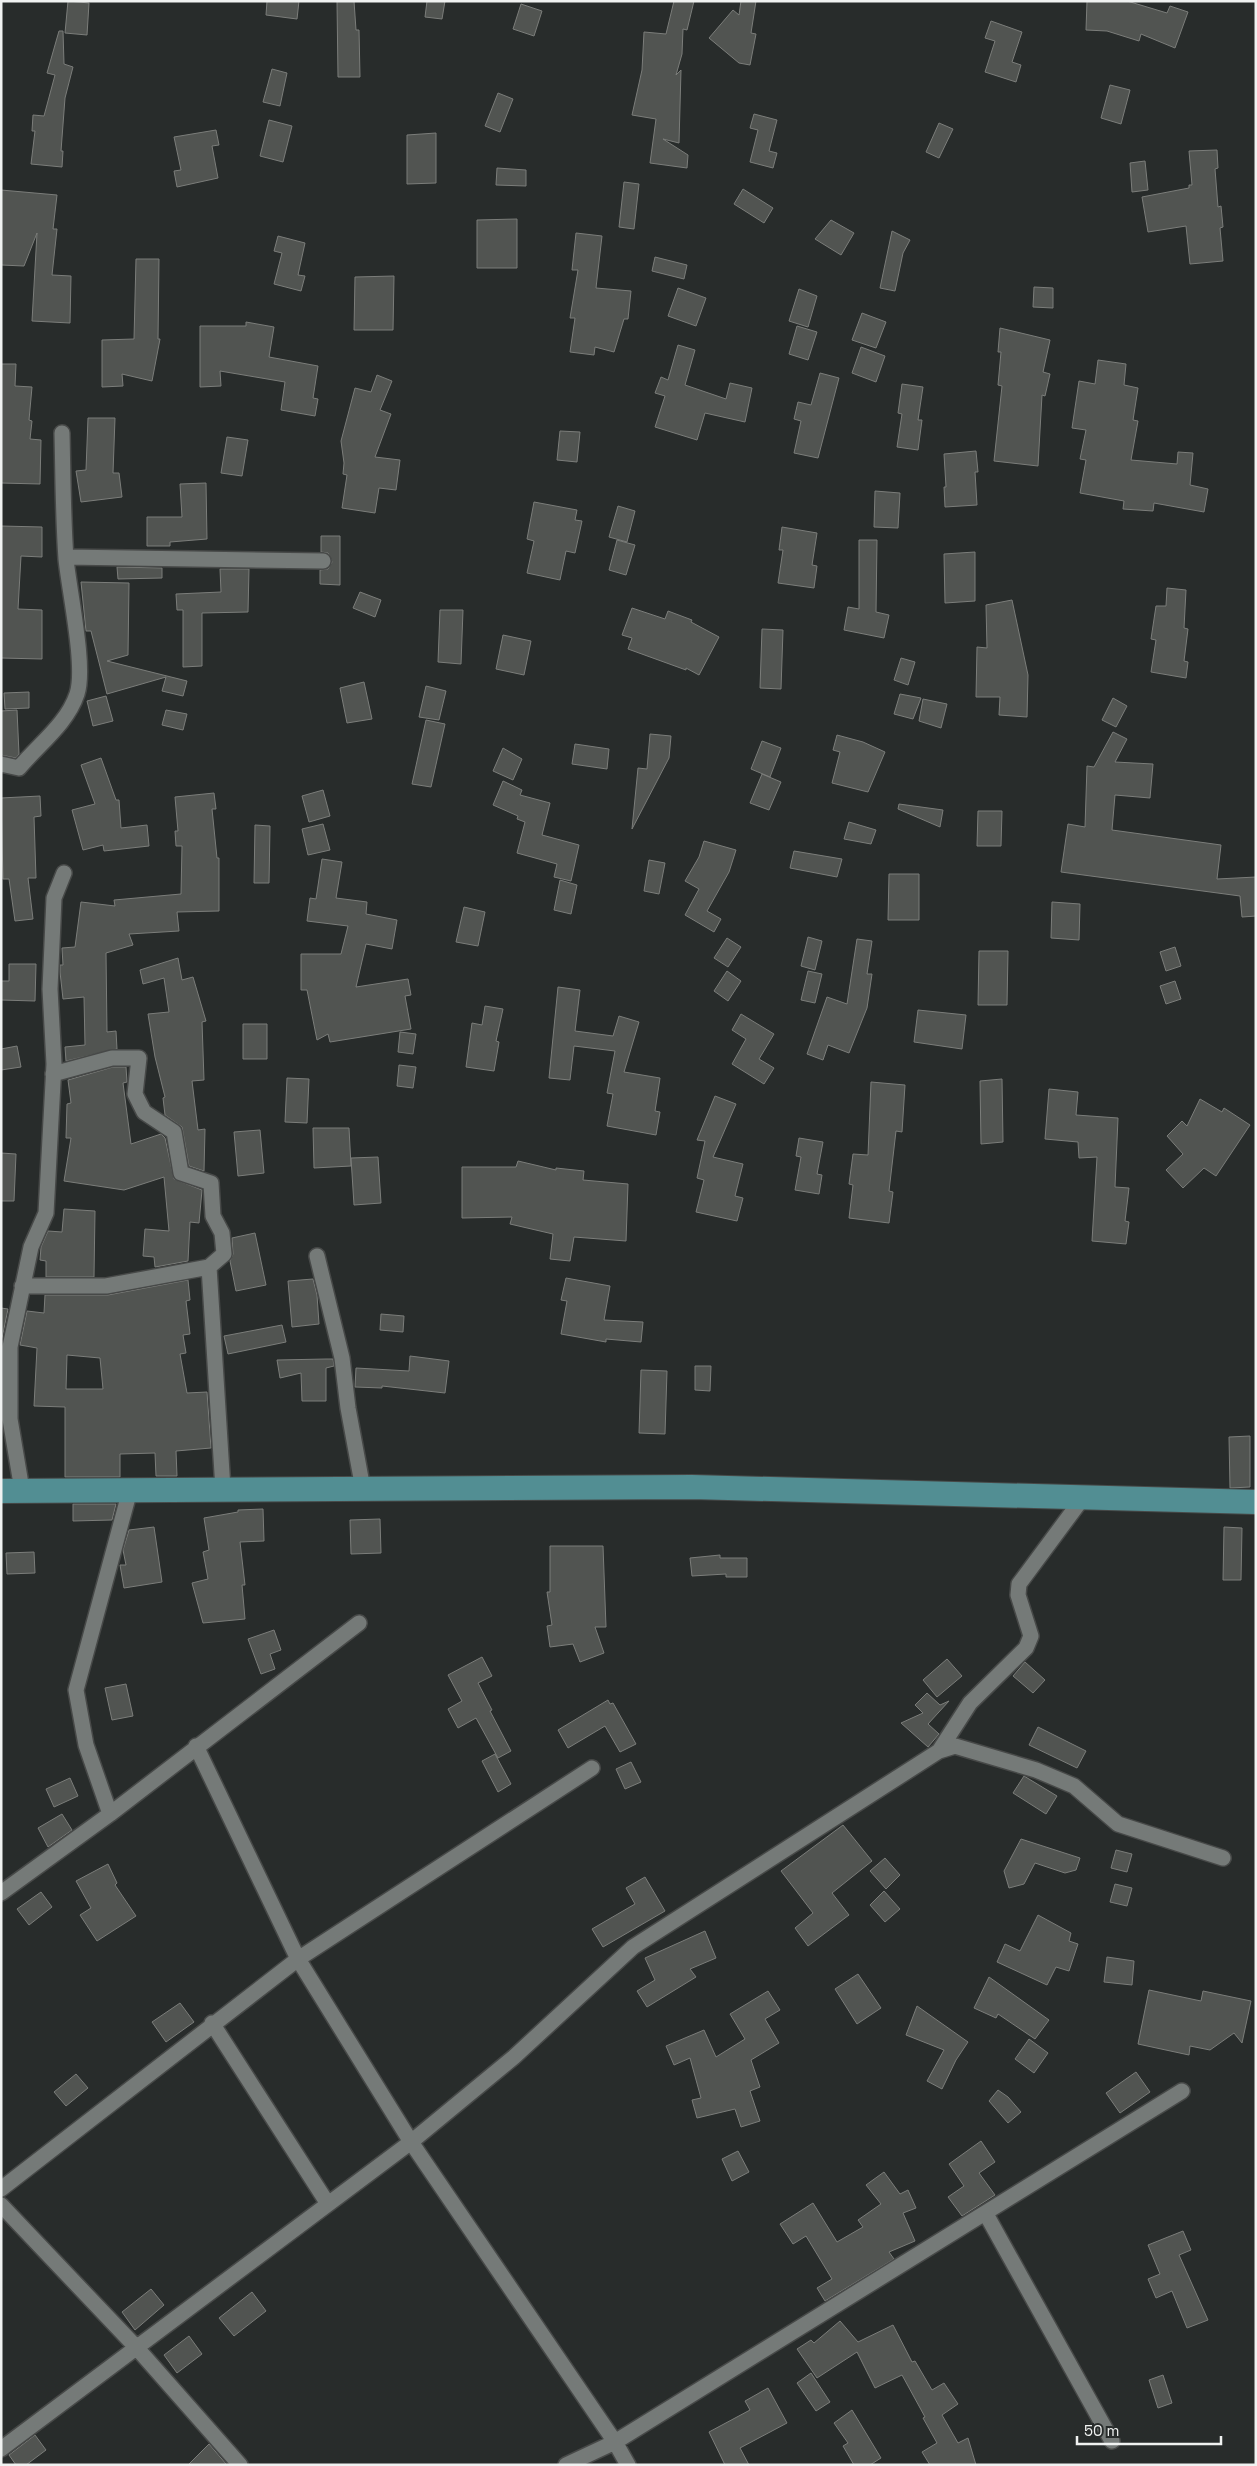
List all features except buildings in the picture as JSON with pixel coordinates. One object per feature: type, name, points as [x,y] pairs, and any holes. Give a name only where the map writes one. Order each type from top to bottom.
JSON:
[{"type":"main road","points":[[11,1490],[692,1487],[1082,1499],[1256,1502]]},
{"type":"street","points":[[1,764],[19,768],[61,723],[70,711],[78,692],[79,664],[66,557],[62,434]]},
{"type":"street","points":[[66,557],[323,561]]},
{"type":"street","points":[[11,1490],[10,1347],[30,1247],[46,1213],[53,1074],[50,989],[54,898],[64,873]]},
{"type":"street","points":[[22,1286],[106,1286],[209,1267],[224,1254],[222,1233],[213,1216],[211,1183],[180,1173],[174,1132],[144,1112],[135,1094],[139,1058],[112,1058],[53,1074]]},
{"type":"street","points":[[317,1256],[342,1358],[348,1408],[363,1489]]},
{"type":"street","points":[[209,1267],[223,1489]]},
{"type":"street","points":[[110,1814],[86,1745],[76,1690],[130,1490]]},
{"type":"street","points":[[939,1752],[970,1703],[1026,1648],[1031,1636],[1018,1595],[1019,1584],[1082,1499]]},
{"type":"street","points":[[1,1893],[110,1814],[196,1746],[359,1623]]},
{"type":"street","points":[[196,1746],[298,1959],[411,2142],[615,2442],[628,2465]]},
{"type":"street","points":[[1,2449],[411,2142],[514,2057],[633,1947],[939,1752],[956,1746],[1036,1770],[1074,1786],[1118,1824],[1223,1858]]},
{"type":"street","points":[[1,2189],[212,2023],[298,1959],[592,1768]]},
{"type":"street","points":[[212,2023],[328,2204]]},
{"type":"street","points":[[566,2465],[615,2442],[986,2214],[1059,2166],[1182,2092]]},
{"type":"street","points":[[1,2205],[136,2347],[240,2465]]},
{"type":"street","points":[[986,2214],[1112,2441]]}]
